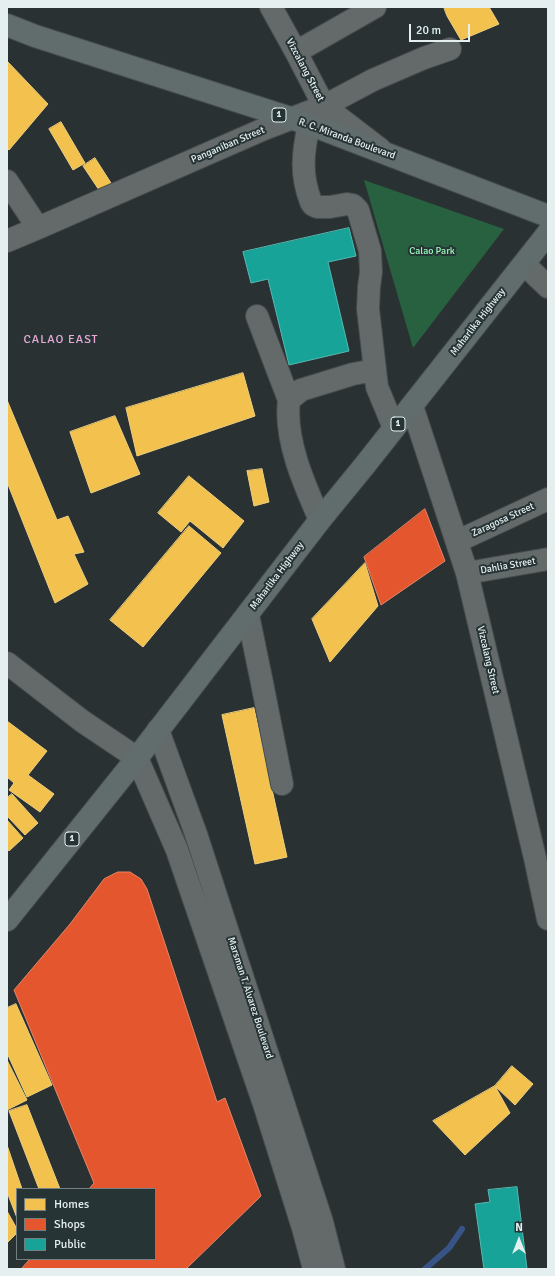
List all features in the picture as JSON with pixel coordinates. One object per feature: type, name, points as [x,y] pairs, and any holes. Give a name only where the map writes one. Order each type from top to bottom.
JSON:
[{"type":"main road","name":"R. C. Miranda Boulevard","points":[[7,25],[35,36],[300,122],[548,216]]},
{"type":"main road","name":"Maharlika Highway","points":[[7,920],[137,758],[320,520],[548,233]]},
{"type":"street","name":"Vizcalang Street","points":[[271,7],[324,106],[386,154]]},
{"type":"street","points":[[296,52],[375,7]]},
{"type":"street","name":"Panganiban Street","points":[[7,241],[264,129],[300,122],[324,106],[373,80],[424,58],[450,49]]},
{"type":"street","points":[[300,122],[304,175],[310,202],[317,207],[330,207],[347,204],[353,205],[358,210],[368,244],[371,263],[368,309],[377,387],[394,428]]},
{"type":"street","points":[[7,181],[38,228]]},
{"type":"street","points":[[524,264],[548,287]]},
{"type":"street","points":[[257,316],[289,400],[287,413],[294,453],[302,480],[320,520]]},
{"type":"street","points":[[289,400],[301,390],[353,374],[375,370]]},
{"type":"street","name":"Vizcalang Street","points":[[412,406],[468,573],[542,856],[548,919]]},
{"type":"street","name":"Zaragosa Street","points":[[458,541],[548,499]]},
{"type":"street","name":"Dahlia Street","points":[[468,573],[548,559]]},
{"type":"street","points":[[248,615],[282,784]]},
{"type":"street","points":[[7,663],[82,721],[137,758]]},
{"type":"street","name":"Marsman T. Alvarez Boulevard","points":[[158,730],[199,842],[322,1222],[334,1269]]},
{"type":"street","name":"Marsman T. Alvarez Boulevard","points":[[137,758],[183,864],[264,1104],[303,1228],[314,1269]]},
{"type":"green space","name":"Calao Park","points":[[364,180],[504,229],[413,348]]},
{"type":"building: Homes","points":[[444,7],[489,7],[499,24],[461,40],[447,16]]},
{"type":"building: Homes","points":[[7,61],[48,104],[9,150],[7,148]]},
{"type":"building: Homes","points":[[61,122],[85,163],[73,170],[49,129]]},
{"type":"building: Homes","points":[[95,158],[111,183],[99,190],[83,166]]},
{"type":"building: Homes","points":[[243,373],[255,416],[137,456],[126,408]]},
{"type":"building: Homes","points":[[7,400],[57,520],[68,516],[84,552],[74,554],[88,584],[55,603],[7,482]]},
{"type":"building: Homes","points":[[115,416],[140,474],[91,493],[70,432]]},
{"type":"building: Homes","points":[[262,469],[269,502],[254,506],[247,471]]},
{"type":"building: Homes","points":[[189,476],[244,521],[223,548],[190,521],[181,532],[158,513]]},
{"type":"building: Homes","points":[[189,526],[221,553],[143,647],[110,620]]},
{"type":"building: Homes","points":[[365,563],[378,606],[330,662],[312,619]]},
{"type":"building: Homes","points":[[254,708],[287,857],[255,864],[222,715]]},
{"type":"building: Homes","points":[[7,721],[47,751],[28,775],[54,794],[40,812],[9,790],[14,783],[7,777]]},
{"type":"building: Homes","points":[[12,794],[38,823],[25,835],[7,816],[7,798]]},
{"type":"building: Homes","points":[[7,820],[23,838],[9,851],[7,848]]},
{"type":"building: Homes","points":[[16,1004],[52,1085],[27,1097],[7,1053],[7,1008]]},
{"type":"building: Homes","points":[[7,1060],[27,1100],[7,1110]]},
{"type":"building: Homes","points":[[512,1066],[533,1084],[515,1105],[495,1086]]},
{"type":"building: Homes","points":[[495,1086],[510,1113],[465,1155],[433,1121]]},
{"type":"building: Homes","points":[[27,1105],[60,1188],[39,1188],[9,1111]]},
{"type":"building: Homes","points":[[7,1145],[22,1188],[16,1188],[16,1215],[7,1192]]},
{"type":"building: Homes","points":[[7,1211],[16,1227],[16,1234],[8,1242]]},
{"type":"building: Shops","points":[[425,509],[445,561],[381,605],[364,557]]},
{"type":"building: Shops","points":[[118,872],[130,872],[141,879],[147,889],[217,1102],[225,1098],[261,1196],[186,1269],[21,1269],[29,1260],[156,1260],[156,1188],[90,1188],[94,1183],[14,990],[70,924],[104,879]]},
{"type":"building: Public","points":[[349,228],[356,256],[328,262],[349,351],[289,365],[268,279],[251,283],[243,252]]},
{"type":"building: Public","points":[[517,1187],[527,1269],[484,1269],[475,1204],[490,1202],[488,1190]]},
{"type":"waterway","points":[[425,1269],[449,1248],[462,1229]]},
{"type":"district","name":"CALAO EAST","points":[[61,340]]}]
